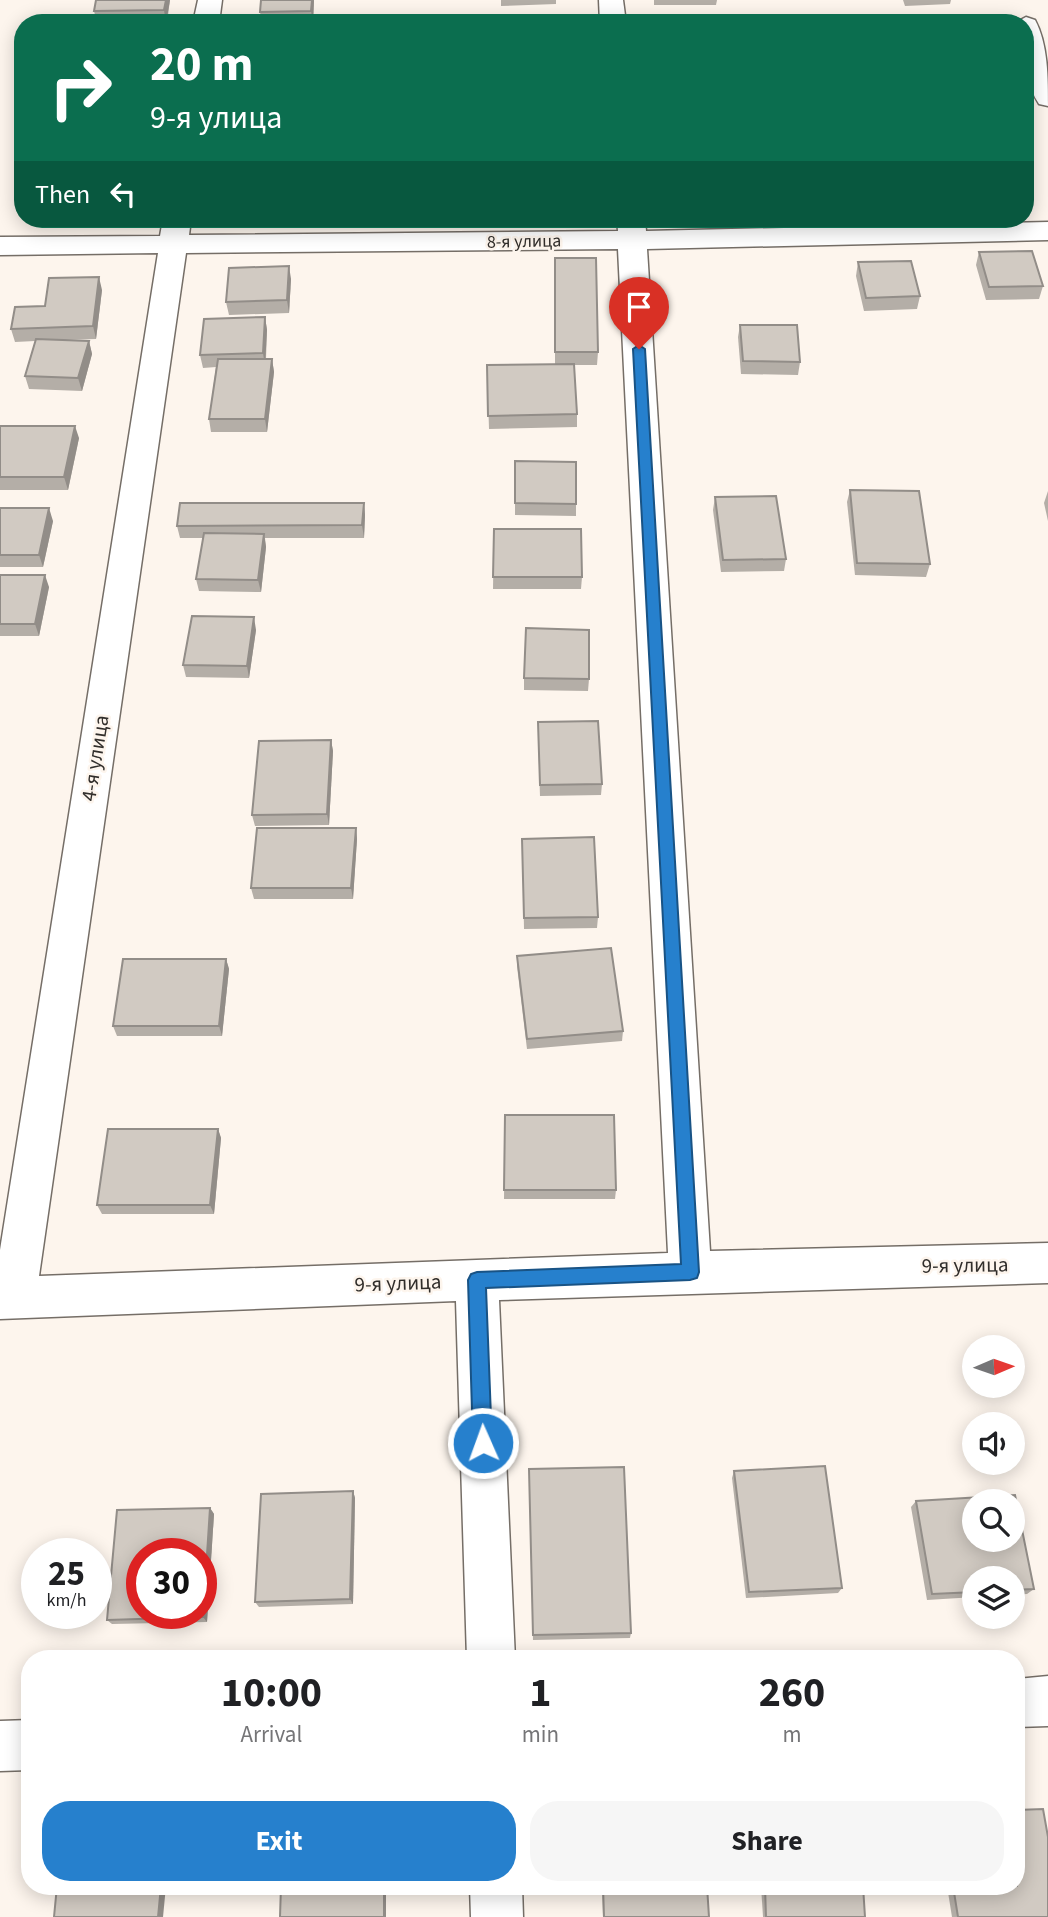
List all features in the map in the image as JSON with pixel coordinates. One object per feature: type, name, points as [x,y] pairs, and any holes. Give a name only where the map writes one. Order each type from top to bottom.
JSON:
[{"type":"street","points":[[1034,53],[1048,98]]},
{"type":"street","points":[[632,230],[690,1272]]},
{"type":"street","name":"8-я улица","points":[[0,246],[175,232],[1048,231]]},
{"type":"street","name":"4-я улица","points":[[7,1298],[175,232]]},
{"type":"street","name":"9-я улица","points":[[7,1298],[690,1272],[1048,1263]]},
{"type":"street","points":[[477,1280],[491,1650]]},
{"type":"street","points":[[1025,1702],[1048,1701]]},
{"type":"street","points":[[0,1746],[21,1745]]},
{"type":"street","points":[[496,1895],[497,1917]]},
{"type":"building","points":[[96,0],[166,0],[164,10],[94,11]]},
{"type":"building","points":[[261,0],[312,0],[311,11],[260,12]]},
{"type":"building","points":[[1032,251],[1043,286],[989,287],[979,252]]},
{"type":"building","points":[[555,258],[596,258],[598,352],[555,352]]},
{"type":"building","points":[[911,261],[920,296],[866,298],[858,262]]},
{"type":"building","points":[[289,266],[287,300],[226,302],[229,268]]},
{"type":"building","points":[[99,277],[93,326],[11,329],[15,307],[45,306],[49,278]]},
{"type":"building","points":[[265,317],[263,353],[200,355],[204,319]]},
{"type":"building","points":[[740,325],[797,325],[800,362],[743,361]]},
{"type":"building","points":[[36,339],[89,341],[78,378],[25,376]]},
{"type":"building","points":[[218,359],[272,359],[265,419],[209,419]]},
{"type":"building","points":[[574,364],[577,414],[488,416],[487,365]]},
{"type":"building","points":[[0,426],[75,426],[64,477],[0,477]]},
{"type":"building","points":[[515,461],[576,462],[576,504],[515,503]]},
{"type":"building","points":[[850,490],[919,491],[930,564],[857,563]]},
{"type":"building","points":[[776,496],[786,559],[723,560],[715,497]]},
{"type":"building","points":[[180,503],[364,503],[362,525],[177,526]]},
{"type":"building","points":[[0,508],[49,508],[39,555],[0,555]]},
{"type":"building","points":[[494,529],[581,529],[582,577],[493,577]]},
{"type":"building","points":[[204,533],[264,534],[258,580],[196,579]]},
{"type":"building","points":[[0,575],[45,575],[35,624],[0,624]]},
{"type":"building","points":[[192,616],[254,617],[247,666],[183,665]]},
{"type":"building","points":[[526,628],[589,630],[589,679],[524,678]]},
{"type":"building","points":[[598,721],[602,784],[540,785],[538,722]]},
{"type":"building","points":[[331,740],[327,814],[252,815],[259,741]]},
{"type":"building","points":[[257,828],[356,828],[351,888],[251,888]]},
{"type":"building","points":[[594,837],[598,917],[524,918],[522,839]]},
{"type":"building","points":[[611,948],[623,1031],[527,1039],[517,956]]},
{"type":"building","points":[[123,959],[226,959],[219,1026],[113,1026]]},
{"type":"building","points":[[505,1115],[614,1115],[616,1190],[504,1190]]},
{"type":"building","points":[[108,1129],[218,1129],[210,1205],[97,1205]]},
{"type":"building","points":[[825,1466],[842,1588],[749,1592],[734,1471]]},
{"type":"building","points":[[624,1467],[631,1633],[533,1635],[529,1469]]},
{"type":"building","points":[[353,1491],[350,1599],[255,1602],[261,1494]]},
{"type":"building","points":[[962,1498],[962,1552],[1025,1552],[1025,1544],[1034,1589],[1025,1589],[1025,1566],[962,1566],[962,1593],[932,1594],[916,1501]]},
{"type":"building","points":[[210,1508],[208,1538],[126,1538],[126,1619],[112,1620],[112,1565],[117,1510]]},
{"type":"building","points":[[1043,1809],[1048,1837],[1048,1917],[958,1917],[954,1895],[1025,1895],[1025,1810]]},
{"type":"building","points":[[56,1895],[160,1895],[158,1917],[54,1917]]},
{"type":"building","points":[[281,1895],[384,1895],[384,1917],[280,1917]]},
{"type":"building","points":[[603,1895],[708,1895],[709,1917],[604,1917]]},
{"type":"building","points":[[765,1895],[864,1895],[865,1917],[766,1917]]},
{"type":"route","points":[[483,1443],[477,1280],[690,1272],[639,349]]}]
